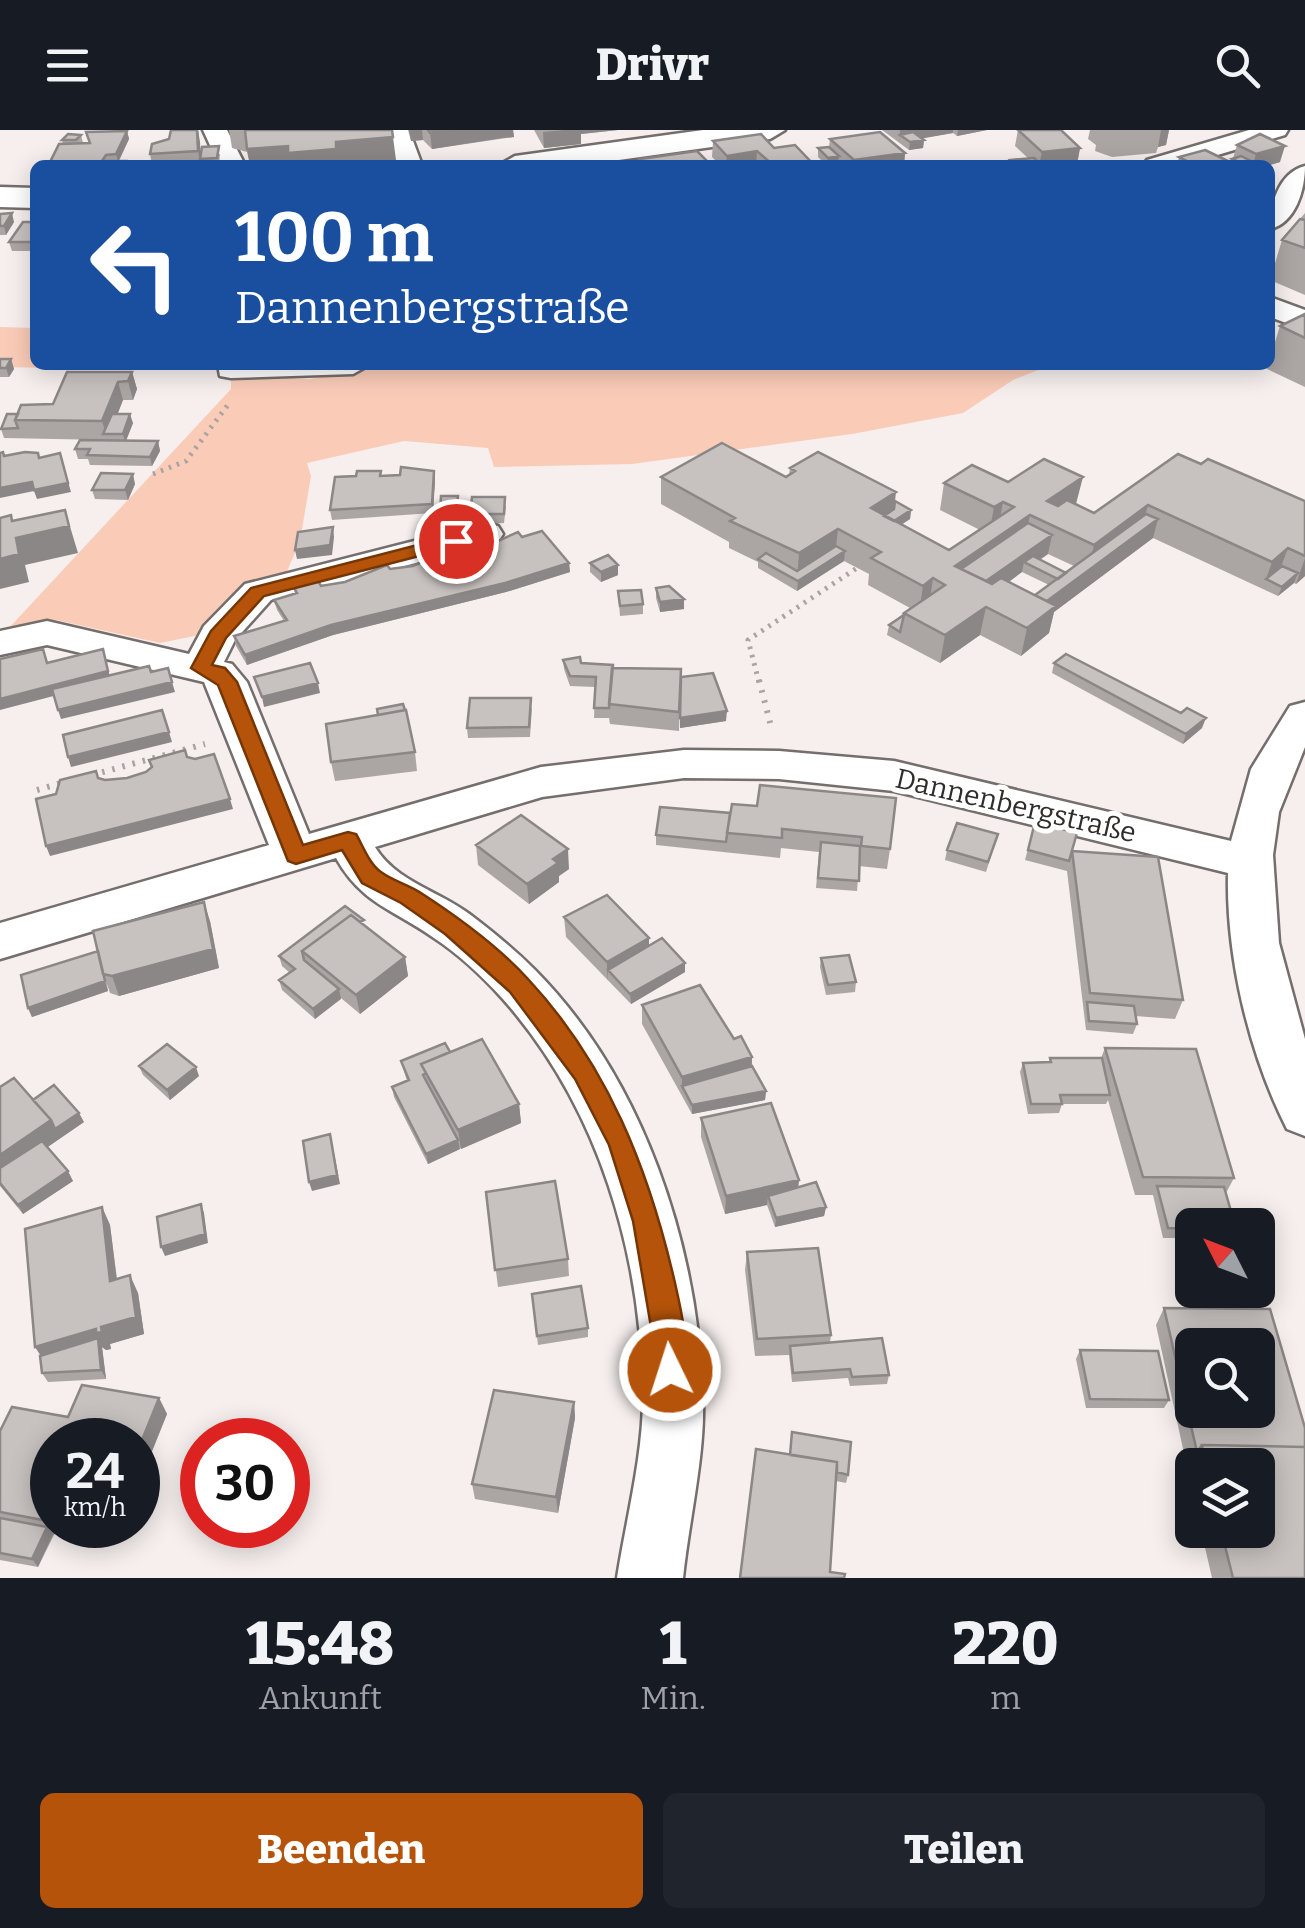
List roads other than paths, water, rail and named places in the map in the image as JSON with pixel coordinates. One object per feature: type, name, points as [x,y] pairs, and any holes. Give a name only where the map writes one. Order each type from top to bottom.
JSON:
[{"type":"main road","points":[[583,160],[770,130]]},
{"type":"main road","points":[[0,198],[30,198]]},
{"type":"street","points":[[216,130],[230,160]]},
{"type":"street","points":[[397,130],[408,160]]},
{"type":"street","points":[[1173,160],[1276,130]]},
{"type":"street","points":[[1275,214],[1305,174]]},
{"type":"street","points":[[1275,308],[1305,321]]},
{"type":"street","points":[[201,668],[218,636],[258,592],[484,534]]},
{"type":"street","points":[[0,644],[46,633],[218,673],[227,682],[296,856]]},
{"type":"street","points":[[1305,716],[1266,785],[1257,809],[1250,909],[1256,950],[1305,1114]]},
{"type":"street","name":"Dannenbergstraße","points":[[0,941],[541,782],[684,764],[779,765],[894,776],[1251,862]]},
{"type":"street","points":[[348,840],[370,877],[410,896],[454,928],[519,985],[584,1072],[622,1144],[647,1221],[666,1308],[673,1402],[650,1578]]}]
